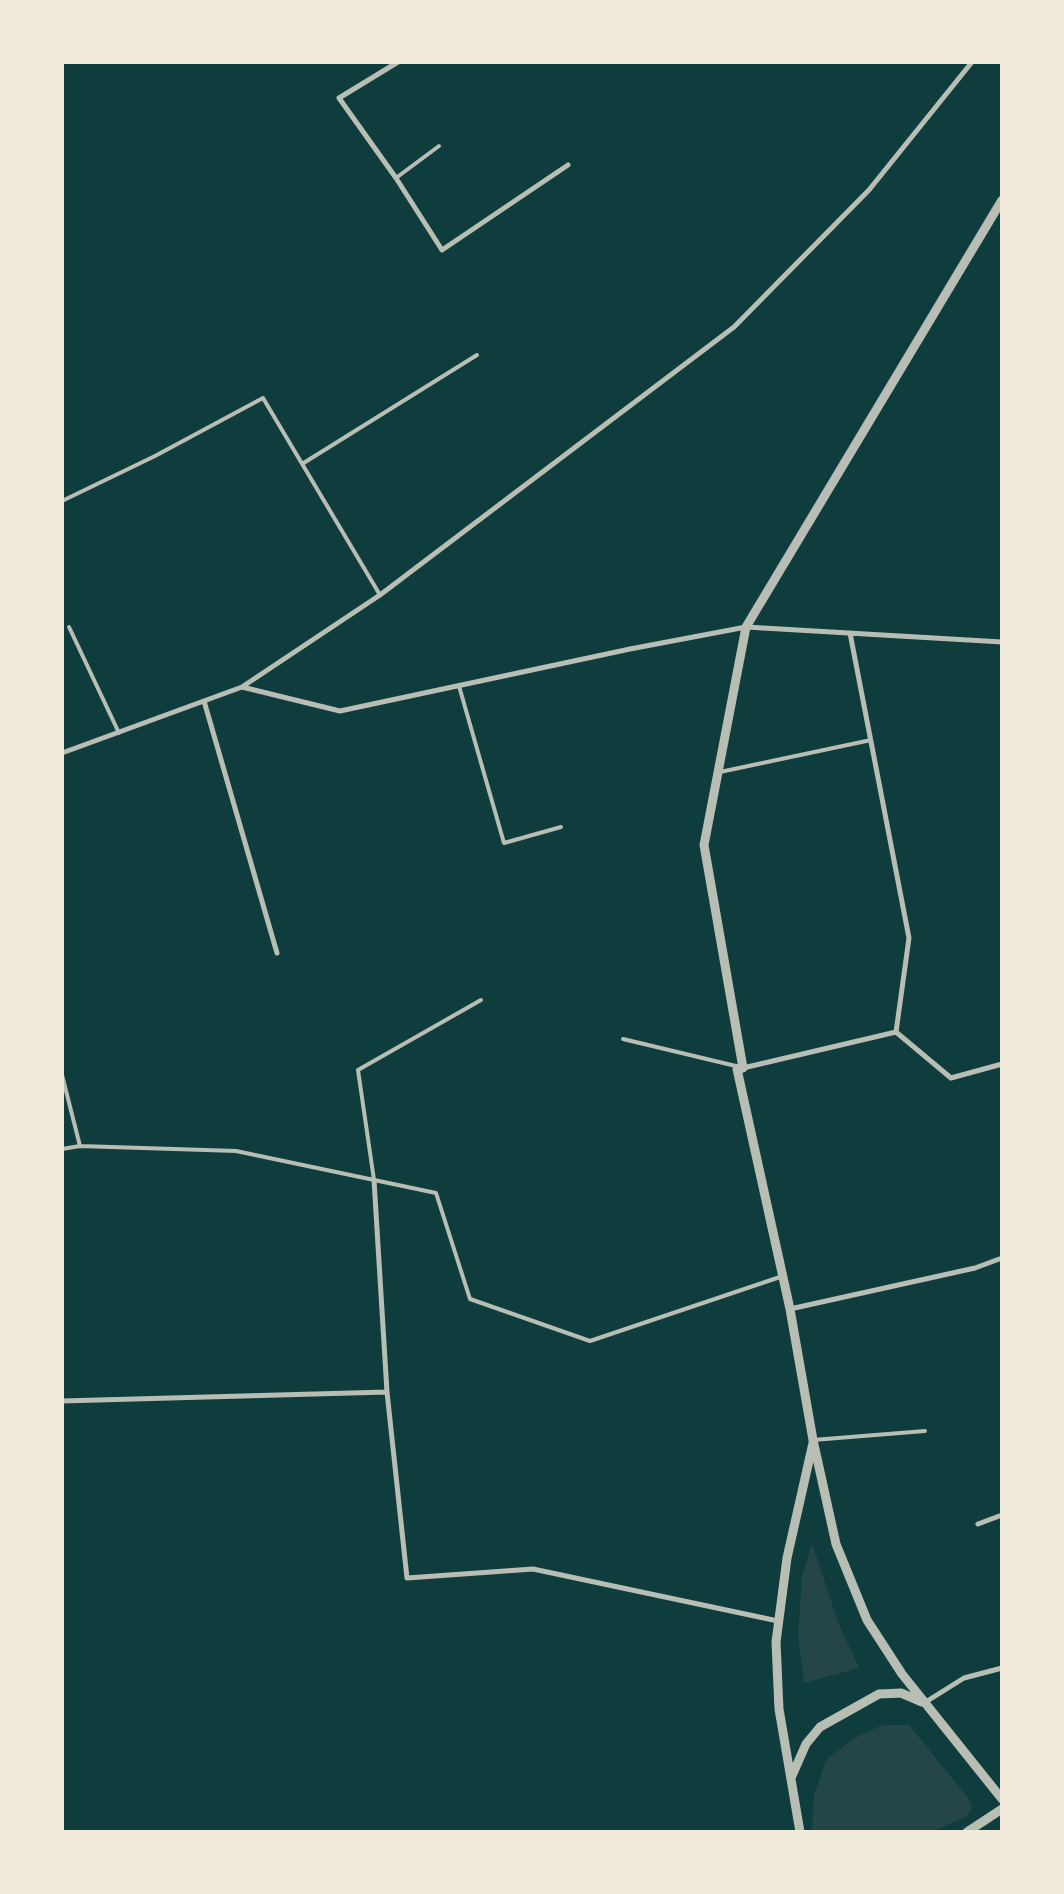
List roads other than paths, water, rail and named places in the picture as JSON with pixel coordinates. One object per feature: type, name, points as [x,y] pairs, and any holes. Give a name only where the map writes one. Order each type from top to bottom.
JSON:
[{"type":"street","points":[[398,62],[339,98],[396,178],[442,250],[568,164]]},
{"type":"street","points":[[62,753],[242,687],[380,594],[734,327],[869,190],[972,62]]},
{"type":"street","points":[[743,1068],[704,845],[746,627],[1002,200]]},
{"type":"street","points":[[242,687],[340,711],[746,627],[1002,642]]},
{"type":"street","points":[[850,633],[908,938],[896,1032]]},
{"type":"street","points":[[204,701],[277,953]]},
{"type":"street","points":[[896,1032],[951,1078],[1002,1064]]},
{"type":"street","points":[[896,1032],[737,1069],[790,1309],[813,1440],[836,1544],[867,1620],[924,1703],[1002,1799]]},
{"type":"street","points":[[374,1180],[387,1392],[407,1578],[533,1569],[778,1621]]},
{"type":"street","points":[[790,1309],[975,1268],[1002,1258]]},
{"type":"street","points":[[62,1401],[387,1392]]},
{"type":"street","points":[[800,1832],[779,1709],[776,1642],[787,1558],[813,1440]]},
{"type":"street","points":[[978,1524],[1002,1515]]},
{"type":"street","points":[[924,1703],[964,1678],[1002,1668]]},
{"type":"street","points":[[791,1778],[806,1744],[820,1728],[879,1694],[901,1693],[924,1703]]},
{"type":"street","points":[[967,1832],[1002,1809]]},
{"type":"lane","points":[[396,178],[439,146]]},
{"type":"lane","points":[[302,464],[477,354]]},
{"type":"lane","points":[[62,501],[155,456],[263,398],[380,594]]},
{"type":"lane","points":[[70,627],[119,733]]},
{"type":"lane","points":[[459,686],[504,843],[561,827]]},
{"type":"lane","points":[[718,772],[871,740]]},
{"type":"lane","points":[[374,1180],[358,1070],[481,1000]]},
{"type":"lane","points":[[623,1039],[743,1068]]},
{"type":"lane","points":[[62,1075],[80,1146]]},
{"type":"lane","points":[[62,1149],[80,1146],[236,1151],[436,1193],[470,1300],[590,1341],[783,1276]]},
{"type":"lane","points":[[813,1440],[925,1431]]}]
